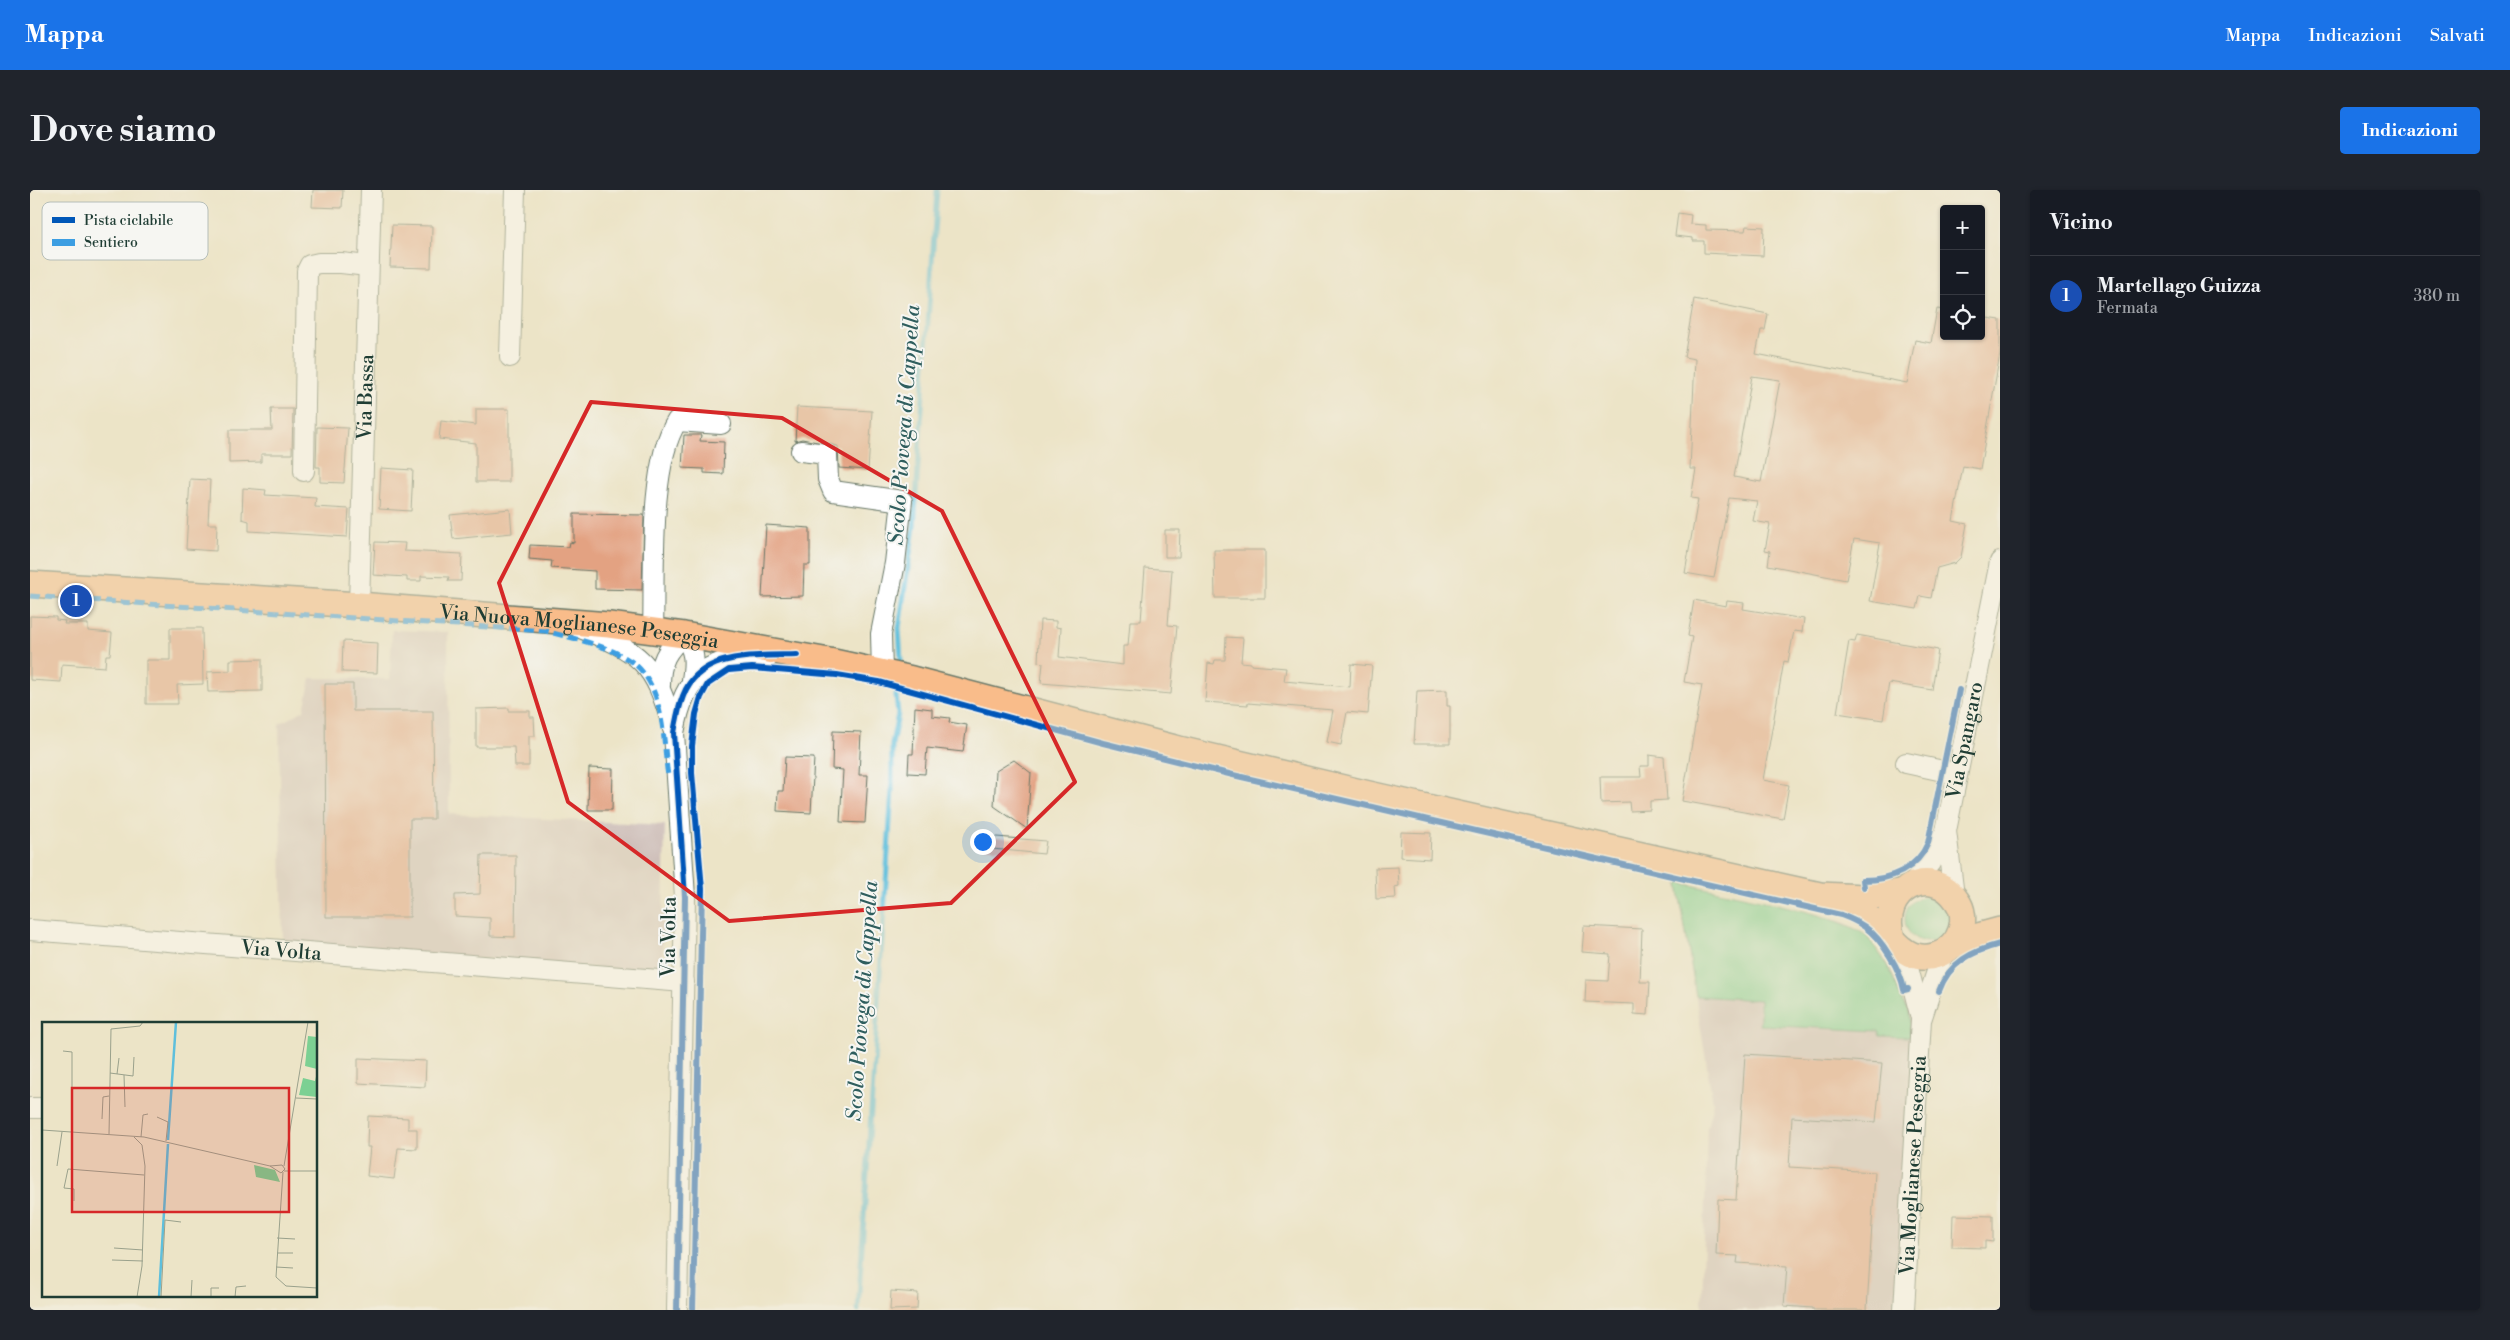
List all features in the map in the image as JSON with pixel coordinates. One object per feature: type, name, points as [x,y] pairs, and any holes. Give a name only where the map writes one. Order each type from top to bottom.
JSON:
[{"type":"main road","name":"Via Nuova Moglianese Peseggia","points":[[30,584],[359,605],[563,621],[684,635],[797,655],[882,673],[1179,749],[1369,794],[1820,895],[1865,897],[1906,889],[1923,883],[1935,884],[1957,900],[2000,920]]},
{"type":"main road","points":[[1896,942],[1889,926],[1889,914],[1893,902],[1906,889]]},
{"type":"main road","name":"Via Nuova Moglianese Peseggia","points":[[1820,895],[1865,915],[1910,954],[1921,958],[1948,950],[1967,939],[2000,930]]},
{"type":"main road","points":[[1948,950],[1959,938],[1962,927],[1963,916],[1957,900]]},
{"type":"street","name":"Via Bassa","points":[[359,605],[371,190]]},
{"type":"street","points":[[510,357],[515,190]]},
{"type":"street","points":[[304,471],[307,271],[310,265],[319,263],[368,266]]},
{"type":"street","points":[[653,631],[657,495],[668,435],[677,421],[722,424]]},
{"type":"street","points":[[801,451],[827,454],[828,479],[833,491],[902,501],[895,563],[881,634],[882,673]]},
{"type":"street","name":"Via Spangaro","points":[[1906,889],[1930,863],[1946,831],[2000,562]]},
{"type":"street","name":"Via Volta","points":[[563,621],[620,644],[646,667],[660,685]]},
{"type":"street","name":"Via Volta","points":[[674,733],[678,710],[692,680],[695,664],[694,653],[684,635],[670,646],[664,656],[660,671],[660,685],[674,733],[686,896],[677,1310]]},
{"type":"street","name":"Via Volta","points":[[692,680],[713,665],[729,660],[797,655]]},
{"type":"street","points":[[1906,763],[1957,774]]},
{"type":"street","name":"Via Spangaro","points":[[1946,831],[1957,900]]},
{"type":"street","name":"Via Volta","points":[[30,930],[684,982]]},
{"type":"street","name":"Via Moglianese Peseggia","points":[[1896,942],[1907,964],[1921,1020],[1904,1310]]},
{"type":"street","name":"Via Moglianese Peseggia","points":[[1921,1020],[1948,950]]},
{"type":"highlighted area","points":[[591,402],[782,418],[942,511],[1075,782],[951,903],[729,921],[568,802],[499,583]]},
{"type":"shaded area","points":[[392,630],[448,632],[449,814],[665,825],[662,973],[283,943],[279,724],[304,710],[311,678],[390,679]]},
{"type":"shaded area","points":[[1681,882],[1814,913],[1846,923],[1867,936],[1891,969],[1903,1001],[1911,1010],[1912,1043],[1898,1310],[1702,1310],[1707,1127],[1713,1103],[1677,883]]},
{"type":"green space","points":[[1681,883],[1780,905],[1836,921],[1856,929],[1868,938],[1892,975],[1900,996],[1909,1010],[1910,1037],[1880,1036],[1878,1031],[1760,1025],[1760,1000],[1696,996],[1678,884]]},
{"type":"green space","points":[[1928,896],[1941,900],[1947,906],[1951,919],[1947,932],[1941,938],[1928,942],[1915,938],[1909,932],[1905,919],[1909,906],[1915,900]]},
{"type":"building","points":[[313,190],[343,190],[342,208],[312,207]]},
{"type":"building","points":[[1678,213],[1691,215],[1690,224],[1706,225],[1706,230],[1745,231],[1746,226],[1764,227],[1763,256],[1704,253],[1704,241],[1693,241],[1693,238],[1675,236]]},
{"type":"building","points":[[392,225],[432,226],[431,268],[390,267]]},
{"type":"building","points":[[1694,299],[1768,314],[1765,330],[1761,330],[1756,354],[1907,383],[1915,340],[1931,343],[1937,309],[1940,309],[1940,340],[1985,340],[1985,318],[2000,320],[2000,354],[1980,469],[1963,466],[1953,521],[1967,524],[1961,557],[1955,563],[1937,568],[1931,598],[1920,596],[1917,609],[1870,601],[1880,543],[1854,539],[1846,580],[1768,565],[1770,551],[1765,550],[1770,524],[1753,521],[1757,501],[1729,498],[1714,578],[1685,573],[1698,499],[1691,498],[1696,469],[1690,469],[1695,359],[1684,357]],"holes":[[[1752,376],[1780,380],[1761,482],[1734,477]]]},
{"type":"building","points":[[797,407],[872,411],[868,470],[839,468],[838,446],[802,439],[795,441]]},
{"type":"building","points":[[271,409],[293,409],[292,454],[261,454],[261,462],[229,463],[229,430],[272,430]]},
{"type":"building","points":[[476,409],[509,409],[509,482],[476,482],[476,443],[439,439],[441,421],[476,425]]},
{"type":"building","points":[[317,427],[348,428],[344,483],[320,482],[320,467],[316,467]]},
{"type":"building","points":[[684,435],[701,435],[700,441],[724,442],[723,474],[704,473],[704,469],[682,468]]},
{"type":"building","points":[[381,468],[413,470],[411,511],[379,509]]},
{"type":"building","points":[[190,479],[210,480],[208,524],[217,524],[216,551],[186,549]]},
{"type":"building","points":[[243,488],[266,490],[265,495],[316,498],[315,507],[349,509],[347,537],[249,531],[249,521],[242,519]]},
{"type":"building","points":[[510,509],[512,533],[453,539],[450,515]]},
{"type":"building","points":[[574,514],[644,515],[642,590],[595,589],[595,571],[551,568],[552,561],[529,559],[530,545],[569,547],[570,542],[574,543]]},
{"type":"building","points":[[766,525],[810,528],[810,565],[804,565],[803,596],[762,597]]},
{"type":"building","points":[[1165,530],[1180,530],[1179,557],[1165,557]]},
{"type":"building","points":[[375,542],[405,543],[404,551],[462,554],[461,581],[448,581],[449,577],[421,576],[421,581],[407,581],[407,577],[373,575]]},
{"type":"building","points":[[1214,550],[1265,550],[1265,598],[1215,598]]},
{"type":"building","points":[[1145,568],[1172,570],[1168,625],[1177,626],[1171,694],[1041,683],[1043,663],[1038,662],[1040,620],[1056,621],[1056,627],[1061,628],[1059,657],[1123,665],[1123,646],[1128,646],[1130,621],[1141,621]]},
{"type":"building","points":[[1694,600],[1726,606],[1727,601],[1744,603],[1743,609],[1804,619],[1802,632],[1794,631],[1788,662],[1784,661],[1763,780],[1789,785],[1783,819],[1682,801],[1702,685],[1684,682],[1692,637],[1688,636]]},
{"type":"building","points":[[30,616],[56,617],[56,620],[65,621],[64,624],[88,624],[88,631],[112,633],[110,655],[106,655],[105,667],[62,664],[61,682],[30,680]]},
{"type":"building","points":[[170,628],[202,628],[203,684],[177,685],[178,704],[146,704],[146,660],[170,660]]},
{"type":"building","points":[[1857,635],[1938,650],[1932,690],[1889,683],[1883,720],[1837,713],[1849,641],[1855,642]]},
{"type":"building","points":[[1226,637],[1243,638],[1241,662],[1251,663],[1251,665],[1286,668],[1284,681],[1350,687],[1351,664],[1372,666],[1368,714],[1347,712],[1341,745],[1327,742],[1333,710],[1248,703],[1248,705],[1205,702],[1208,663],[1214,664],[1215,660],[1225,660]]},
{"type":"building","points":[[343,641],[378,643],[377,673],[342,672]]},
{"type":"building","points":[[262,659],[262,691],[208,692],[207,672],[230,671],[230,660]]},
{"type":"building","points":[[325,684],[353,684],[353,711],[433,711],[434,819],[410,819],[410,917],[326,917]]},
{"type":"building","points":[[1447,690],[1447,706],[1450,706],[1450,744],[1414,744],[1417,691]]},
{"type":"building","points":[[915,707],[932,709],[932,716],[950,718],[949,722],[967,725],[963,752],[927,748],[925,774],[908,773],[909,754],[913,754]]},
{"type":"building","points":[[509,708],[509,711],[530,711],[530,717],[534,717],[535,736],[529,736],[529,766],[515,766],[514,747],[476,747],[476,709]]},
{"type":"building","points":[[833,731],[861,732],[859,775],[868,775],[865,823],[840,822],[843,770],[832,769]]},
{"type":"building","points":[[1649,755],[1664,757],[1667,800],[1650,801],[1650,810],[1630,811],[1629,802],[1601,803],[1600,777],[1641,777],[1640,766],[1649,766]]},
{"type":"building","points":[[785,757],[814,758],[811,813],[777,811],[778,791],[783,791]]},
{"type":"building","points":[[1014,760],[1031,773],[1027,829],[994,806],[996,771]]},
{"type":"building","points":[[589,768],[613,769],[612,810],[588,810]]},
{"type":"building","points":[[1401,832],[1431,833],[1430,859],[1400,857]]},
{"type":"building","points":[[984,836],[1046,841],[1044,854],[982,848]]},
{"type":"building","points":[[481,855],[516,855],[515,937],[490,936],[490,918],[455,916],[455,895],[480,894]]},
{"type":"building","points":[[1398,867],[1399,886],[1395,887],[1396,898],[1376,899],[1375,868]]},
{"type":"building","points":[[1584,926],[1642,929],[1640,982],[1650,982],[1648,1015],[1634,1014],[1634,1004],[1585,1002],[1586,980],[1608,981],[1610,954],[1582,952]]},
{"type":"building","points":[[1745,1054],[1882,1063],[1876,1122],[1792,1117],[1789,1167],[1875,1172],[1867,1310],[1813,1310],[1813,1308],[1784,1306],[1787,1266],[1737,1263],[1738,1256],[1716,1255],[1718,1199],[1736,1200]]},
{"type":"building","points":[[358,1058],[426,1061],[425,1087],[358,1083]]},
{"type":"building","points":[[368,1116],[408,1118],[408,1129],[417,1129],[417,1149],[398,1148],[394,1179],[367,1176],[370,1147],[367,1147]]},
{"type":"building","points":[[1953,1215],[1993,1216],[1993,1242],[1985,1241],[1985,1248],[1952,1247]]},
{"type":"building","points":[[891,1291],[918,1293],[917,1309],[890,1310]]},
{"type":"waterway","name":"Scolo Piovega di Cappella","points":[[901,661],[899,628],[914,527],[937,190]]},
{"type":"waterway","name":"Scolo Piovega di Cappella","points":[[858,1310],[892,790],[892,744],[898,714],[896,695]]},
{"type":"marked path","points":[[30,596],[546,631],[578,639],[620,654],[640,669],[649,681],[659,709],[668,775],[671,775]]},
{"type":"cycle path","points":[[677,1310],[685,897],[675,726],[685,691],[693,679],[703,670],[715,664],[742,657],[797,655]]},
{"type":"cycle path","points":[[693,1310],[702,889],[692,773],[692,746],[696,714],[701,697],[708,684],[729,670],[752,668],[837,675],[879,682],[1103,743],[1233,775],[1841,915],[1862,925],[1878,939],[1895,965],[1904,990],[1908,989]]},
{"type":"cycle path","points":[[1864,887],[1863,880],[1883,878],[1910,866],[1917,860],[1928,843],[1959,690]]},
{"type":"cycle path","points":[[1939,991],[1949,972],[1963,959],[1980,950],[2000,944]]},
{"type":"place","name":"Martellago Guizza","points":[[76,601]]}]
